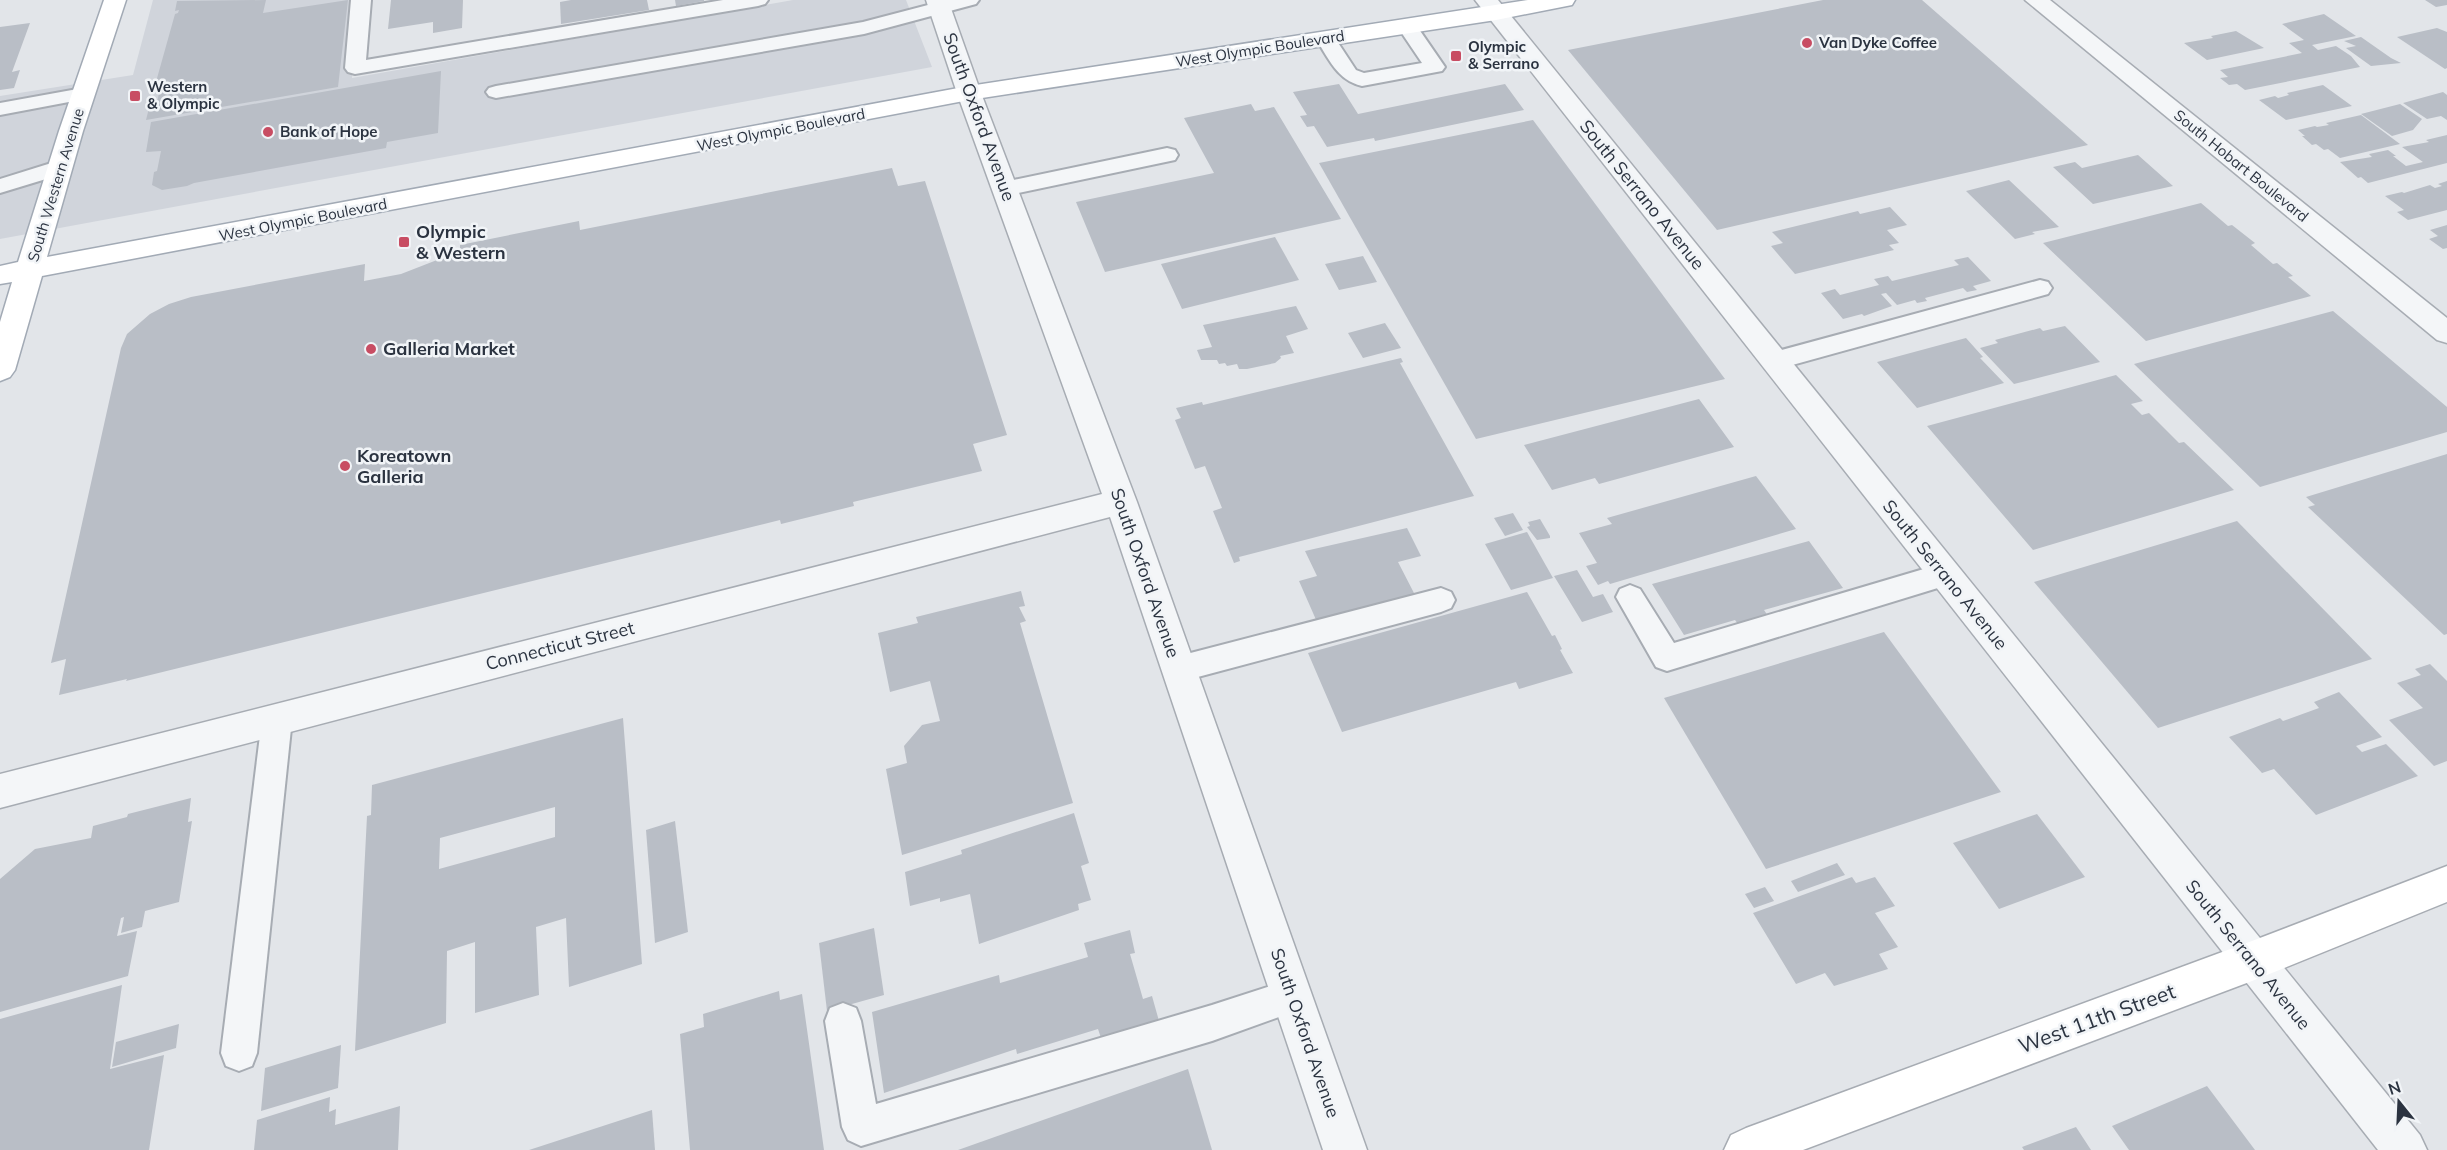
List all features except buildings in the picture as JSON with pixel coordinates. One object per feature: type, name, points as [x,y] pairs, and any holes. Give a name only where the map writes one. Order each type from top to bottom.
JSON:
[{"type":"main road","name":"South Western Avenue","points":[[0,370],[83,94],[115,0]]},
{"type":"main road","name":"West Olympic Boulevard","points":[[0,275],[969,93],[1407,26],[1491,6],[1564,0]]},
{"type":"main road","name":"West 11th Street","points":[[1746,1150],[2252,961],[2447,884]]},
{"type":"street","name":"South Hobart Boulevard","points":[[2036,0],[2447,333]]},
{"type":"street","name":"South Oxford Avenue","points":[[938,4],[1121,502],[1345,1150]]},
{"type":"street","name":"South Serrano Avenue","points":[[1491,6],[2405,1150]]},
{"type":"street","name":"Connecticut Street","points":[[0,790],[1121,502]]},
{"type":"lane","points":[[361,0],[355,68],[758,0]]},
{"type":"lane","points":[[495,92],[864,28],[938,4],[969,0]]},
{"type":"lane","points":[[1326,39],[1349,74],[1362,80],[1435,67],[1407,26]]},
{"type":"lane","points":[[0,109],[83,94]]},
{"type":"lane","points":[[1005,189],[1167,155]]},
{"type":"lane","points":[[0,186],[61,167]]},
{"type":"lane","points":[[1773,361],[2040,288]]},
{"type":"lane","points":[[1630,597],[1667,658],[1944,575]]},
{"type":"lane","points":[[1179,669],[1441,600]]},
{"type":"lane","points":[[239,1053],[277,718]]},
{"type":"lane","points":[[843,1021],[861,1127],[1212,1023],[1292,996]]},
{"type":"shaded area","points":[[153,0],[355,0],[352,78],[793,0],[906,0],[932,67],[0,239],[0,96],[133,75]]},
{"type":"place","name":"Van Dyke Coffee","points":[[1807,43]]},
{"type":"place","name":"Olympic & Serrano","points":[[1456,56]]},
{"type":"place","name":"Western & Olympic","points":[[135,96]]},
{"type":"place","name":"Bank of Hope","points":[[268,132]]},
{"type":"place","name":"Olympic & Western","points":[[404,242]]},
{"type":"place","name":"Galleria Market","points":[[371,349]]},
{"type":"place","name":"Koreatown Galleria","points":[[345,466]]}]
